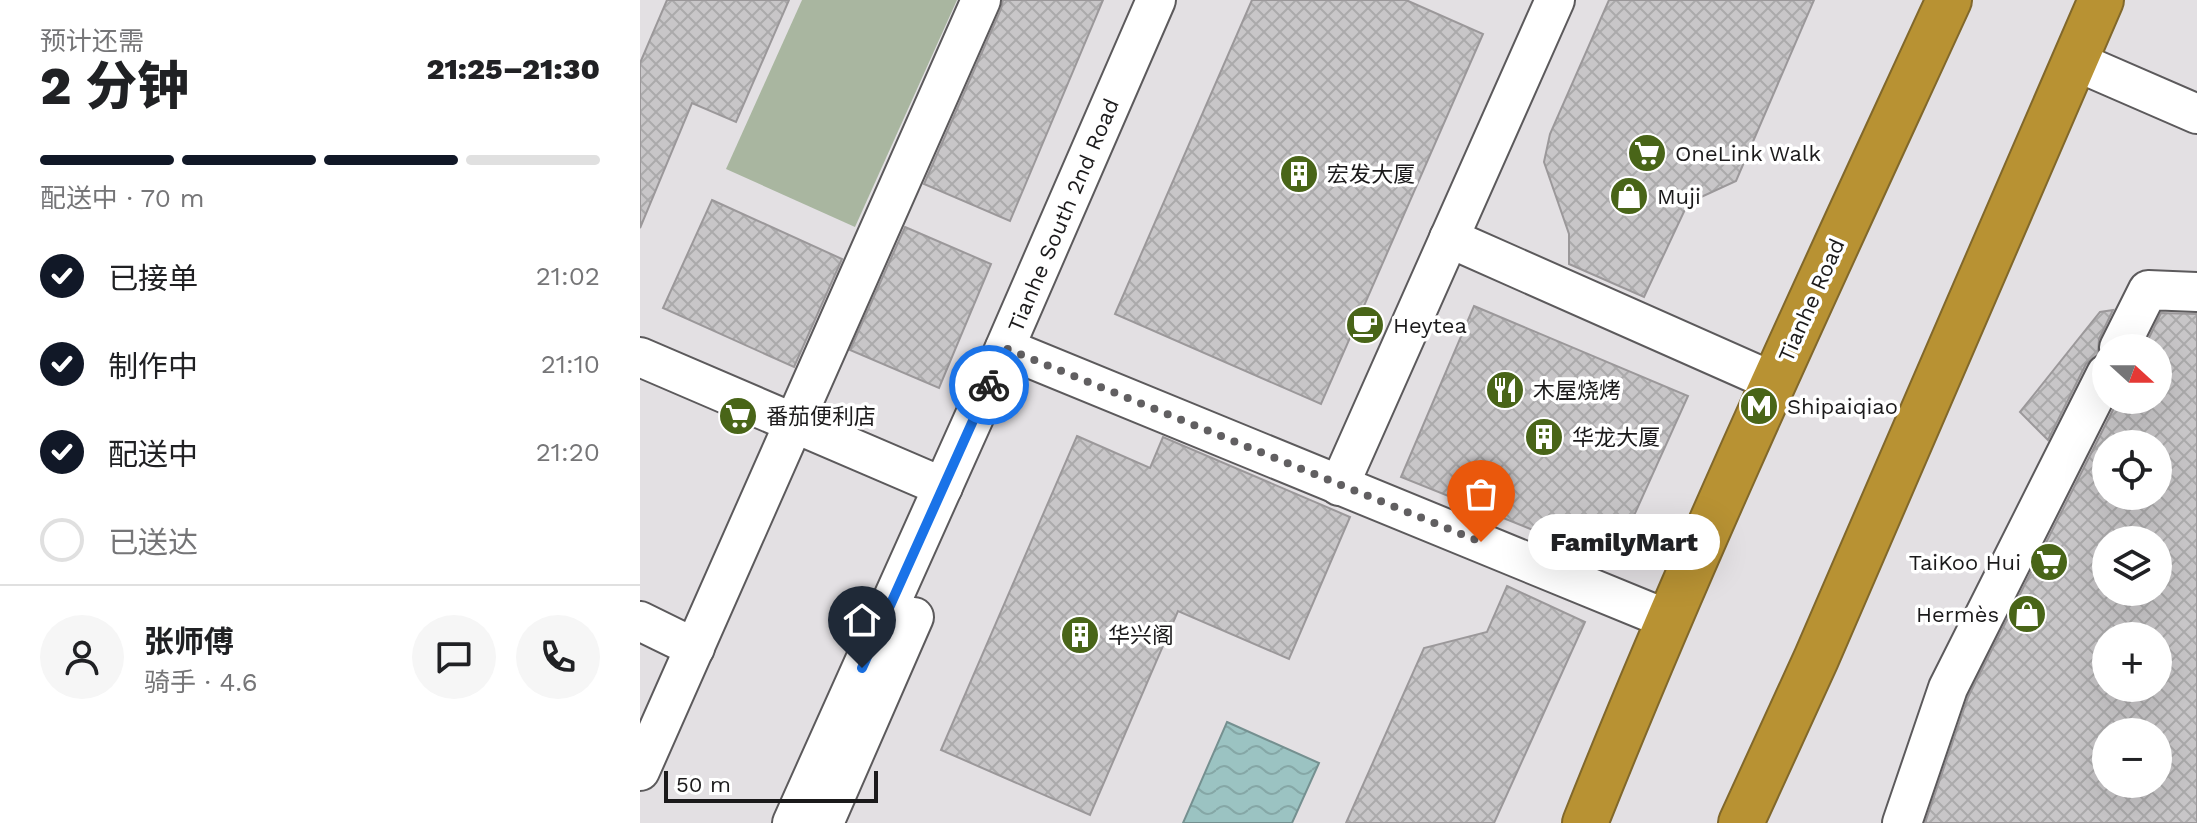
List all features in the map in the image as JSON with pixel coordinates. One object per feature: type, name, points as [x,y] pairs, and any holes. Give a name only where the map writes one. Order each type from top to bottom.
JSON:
[{"type":"highway","name":"Tianhe Road","points":[[1585,823],[1669,620],[1774,382],[1949,0]]},
{"type":"highway","points":[[1741,823],[1816,659],[2101,0]]},
{"type":"street","points":[[640,771],[981,0]]},
{"type":"street","name":"Tianhe South 2nd Road","points":[[824,823],[1017,353],[1156,0]]},
{"type":"street","name":"Tianhe South 2nd Road","points":[[792,823],[943,487],[1017,353],[1184,0]]},
{"type":"street","points":[[1339,486],[1555,0]]},
{"type":"street","points":[[2075,61],[2197,114]]},
{"type":"street","points":[[1449,238],[1774,382]]},
{"type":"street","points":[[2126,334],[2148,290],[2197,292]]},
{"type":"street","points":[[1017,353],[1669,620]]},
{"type":"street","points":[[640,357],[943,487]]},
{"type":"street","points":[[1902,823],[1948,688],[2092,402]]},
{"type":"street","points":[[640,621],[695,648]]},
{"type":"green space","points":[[802,0],[957,0],[855,227],[726,169]]},
{"type":"water","points":[[1227,722],[1319,763],[1292,823],[1183,823]]},
{"type":"building","points":[[667,0],[789,0],[736,122],[692,103],[640,228],[640,63]]},
{"type":"building","points":[[1003,0],[1103,0],[1010,221],[924,184]]},
{"type":"building","name":"宏发大厦","points":[[1252,0],[1406,0],[1483,34],[1321,404],[1115,314]]},
{"type":"building","name":"OneLink Walk","points":[[1609,0],[1814,0],[1736,181],[1688,203],[1644,297],[1569,264],[1569,234],[1544,162],[1550,134]]},
{"type":"building","points":[[712,200],[842,259],[794,367],[663,308]]},
{"type":"building","points":[[905,227],[991,264],[939,388],[850,350]]},
{"type":"building","name":"华龙大厦","points":[[1474,306],[1688,396],[1613,562],[1401,477]]},
{"type":"building","points":[[2113,310],[2101,334],[2092,334],[2092,359],[2086,364],[2048,440],[2020,412],[2100,312]]},
{"type":"building","points":[[2161,313],[2197,314],[2197,823],[1925,823],[1968,697],[2092,451],[2092,510],[2172,510],[2172,430],[2103,430],[2111,414],[2172,414],[2172,334],[2151,334]]},
{"type":"building","name":"华兴阁","points":[[1077,436],[1150,468],[1163,437],[1350,517],[1289,659],[1178,611],[1090,815],[941,750]]},
{"type":"building","points":[[1507,586],[1585,622],[1494,823],[1346,823],[1424,648],[1487,632]]},
{"type":"way so far","points":[[989,385],[1005,348],[1481,542]]},
{"type":"place","name":"OneLink Walk","points":[[1647,153]]},
{"type":"place","name":"宏发大厦","points":[[1299,174]]},
{"type":"place","name":"Muji","points":[[1629,196]]},
{"type":"place","name":"Heytea","points":[[1365,325]]},
{"type":"place","name":"木屋烧烤","points":[[1505,390]]},
{"type":"place","name":"Shipaiqiao","points":[[1759,406]]},
{"type":"place","name":"番茄便利店","points":[[738,416]]},
{"type":"place","name":"华龙大厦","points":[[1544,437]]},
{"type":"place","name":"FamilyMart","points":[[1481,542]]},
{"type":"place","name":"TaiKoo Hui","points":[[2049,562]]},
{"type":"place","name":"Hermès","points":[[2027,614]]},
{"type":"place","name":"华兴阁","points":[[1080,635]]},
{"type":"route","points":[[862,668],[989,385]]}]
